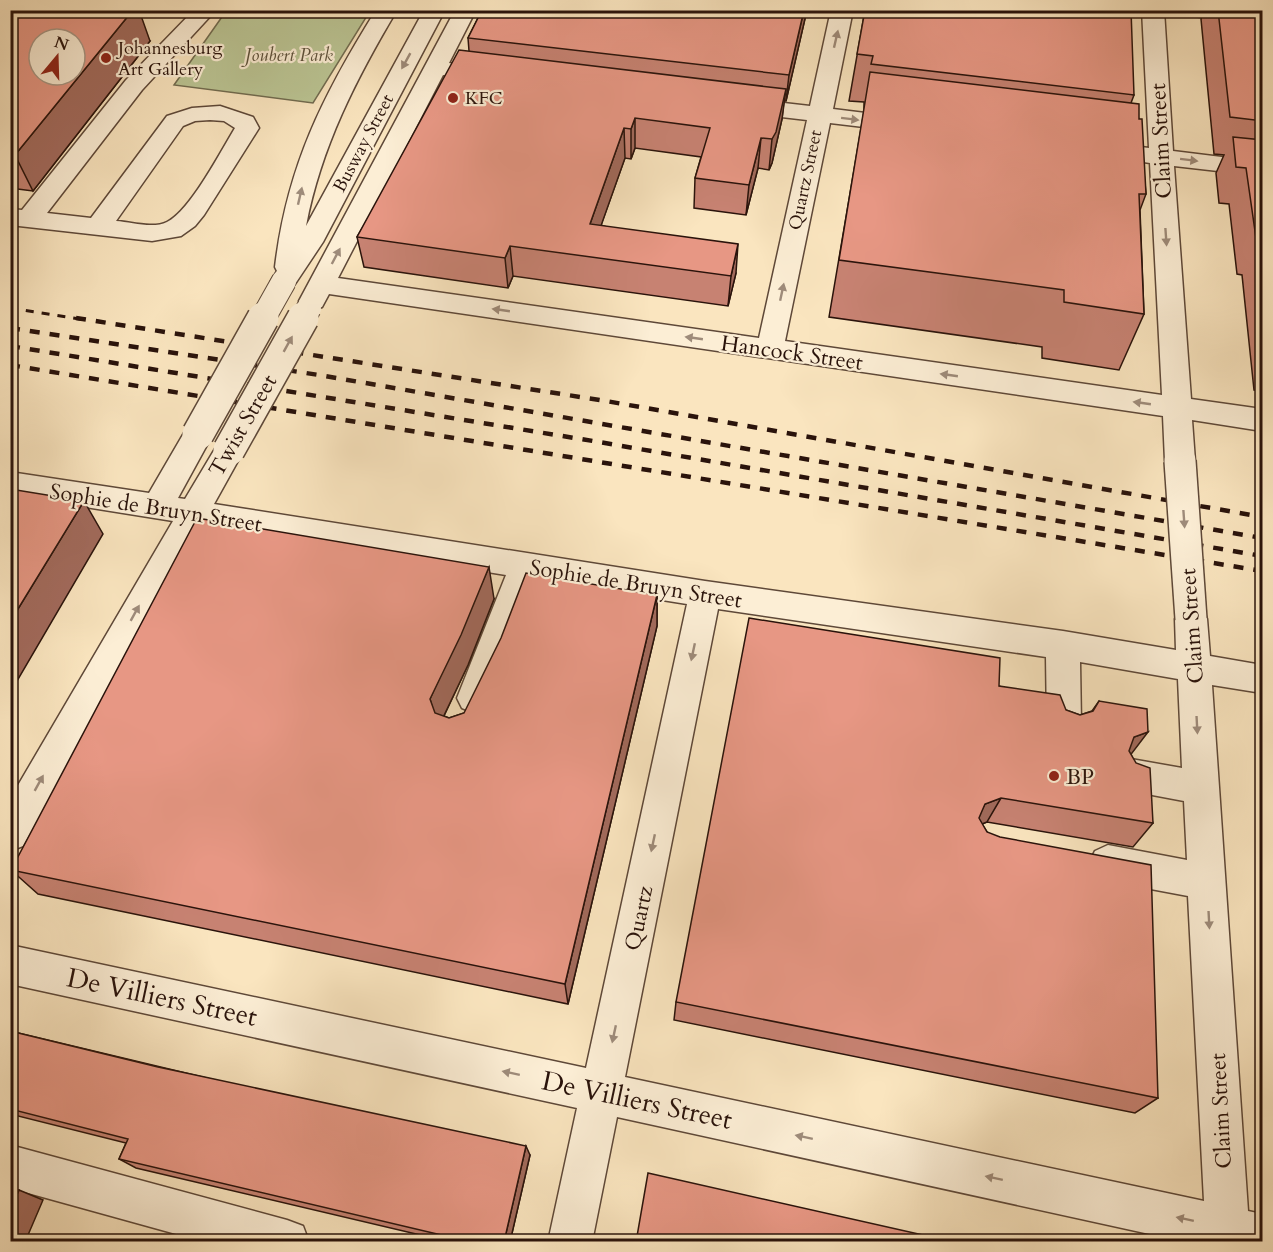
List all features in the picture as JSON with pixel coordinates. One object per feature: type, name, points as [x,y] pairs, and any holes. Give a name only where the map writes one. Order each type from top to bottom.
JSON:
[{"type":"street","points":[[20,218],[134,85],[206,10]]},
{"type":"street","name":"Busway Street","points":[[286,278],[300,191],[316,141],[357,58],[387,10]]},
{"type":"street","name":"Busway Street","points":[[157,507],[286,278],[310,242],[435,10]]},
{"type":"street","name":"Twist Street","points":[[10,834],[315,296],[438,68],[466,10]]},
{"type":"street","name":"Quartz Street","points":[[770,349],[842,10]]},
{"type":"street","name":"Claim Street","points":[[1153,10],[1206,881],[1239,1235]]},
{"type":"street","points":[[1193,10],[1263,18]]},
{"type":"street","points":[[438,68],[518,78]]},
{"type":"street","points":[[715,102],[925,128]]},
{"type":"street","points":[[20,218],[98,227],[152,233],[166,232],[179,226],[192,213],[247,128],[245,122],[237,118],[200,112],[175,121],[98,227]]},
{"type":"street","points":[[1078,147],[1263,169]]},
{"type":"street","name":"Hancock Street","points":[[315,296],[770,349],[1263,420]]},
{"type":"street","name":"Sophie de Bruyn Street","points":[[10,483],[705,594],[1063,645],[1263,679]]},
{"type":"street","points":[[461,721],[487,668],[526,566]]},
{"type":"street","name":"Quartz","points":[[570,1242],[705,594]]},
{"type":"street","points":[[1063,645],[1064,724]]},
{"type":"street","points":[[1131,775],[1201,788]]},
{"type":"street","points":[[1080,858],[1206,881]]},
{"type":"street","name":"De Villiers Street","points":[[10,964],[1239,1235]]},
{"type":"street","points":[[10,1166],[287,1242]]},
{"type":"green space","name":"Joubert Park","points":[[198,11],[370,11],[313,103],[174,85],[224,14]]},
{"type":"building","points":[[10,10],[133,10],[87,67],[87,27],[27,27],[27,87],[70,87],[15,155],[10,154]]},
{"type":"building","points":[[482,10],[804,10],[789,75],[468,38]]},
{"type":"building","points":[[865,10],[1131,10],[1134,95],[871,64],[873,56],[857,54]]},
{"type":"building","points":[[1218,10],[1263,10],[1263,121],[1230,117]]},
{"type":"building","points":[[459,50],[786,89],[776,132],[772,139],[761,138],[749,185],[695,178],[710,128],[635,118],[631,129],[624,128],[590,224],[738,244],[731,276],[510,246],[505,258],[357,237]]},
{"type":"building","points":[[870,72],[1139,104],[1139,119],[1142,119],[1146,194],[1139,194],[1144,314],[1064,302],[1064,290],[839,260]]},
{"type":"building","points":[[1233,137],[1263,140],[1263,252],[1261,239],[1256,238],[1246,168],[1236,167]]},
{"type":"building","points":[[10,489],[84,501],[10,622]]},
{"type":"building","points":[[197,518],[489,567],[461,635],[430,699],[435,713],[449,718],[464,713],[501,638],[526,573],[657,595],[565,984],[11,870]]},
{"type":"building","points":[[749,618],[1000,658],[999,686],[1060,695],[1066,710],[1080,715],[1093,711],[1099,701],[1147,709],[1148,732],[1134,737],[1129,751],[1136,763],[1150,768],[1153,823],[1001,798],[985,804],[979,818],[987,832],[1000,837],[1151,865],[1158,1098],[676,1002]]},
{"type":"building","points":[[10,1031],[158,1067],[526,1146],[504,1242],[471,1242],[119,1159],[128,1139],[10,1109]]},
{"type":"building","points":[[648,1173],[954,1242],[636,1242]]},
{"type":"building","points":[[10,1188],[19,1190],[10,1210]]},
{"type":"railway","points":[[10,308],[86,320]]},
{"type":"railway","points":[[76,318],[606,401],[1262,517]]},
{"type":"railway","points":[[10,328],[319,375],[1262,538]]},
{"type":"railway","points":[[10,346],[593,441],[1262,556]]},
{"type":"railway","points":[[10,365],[1262,571]]},
{"type":"place","name":"Johannesburg Art Gallery","points":[[106,58]]},
{"type":"place","name":"KFC","points":[[453,98]]},
{"type":"place","name":"BP","points":[[1054,776]]}]
